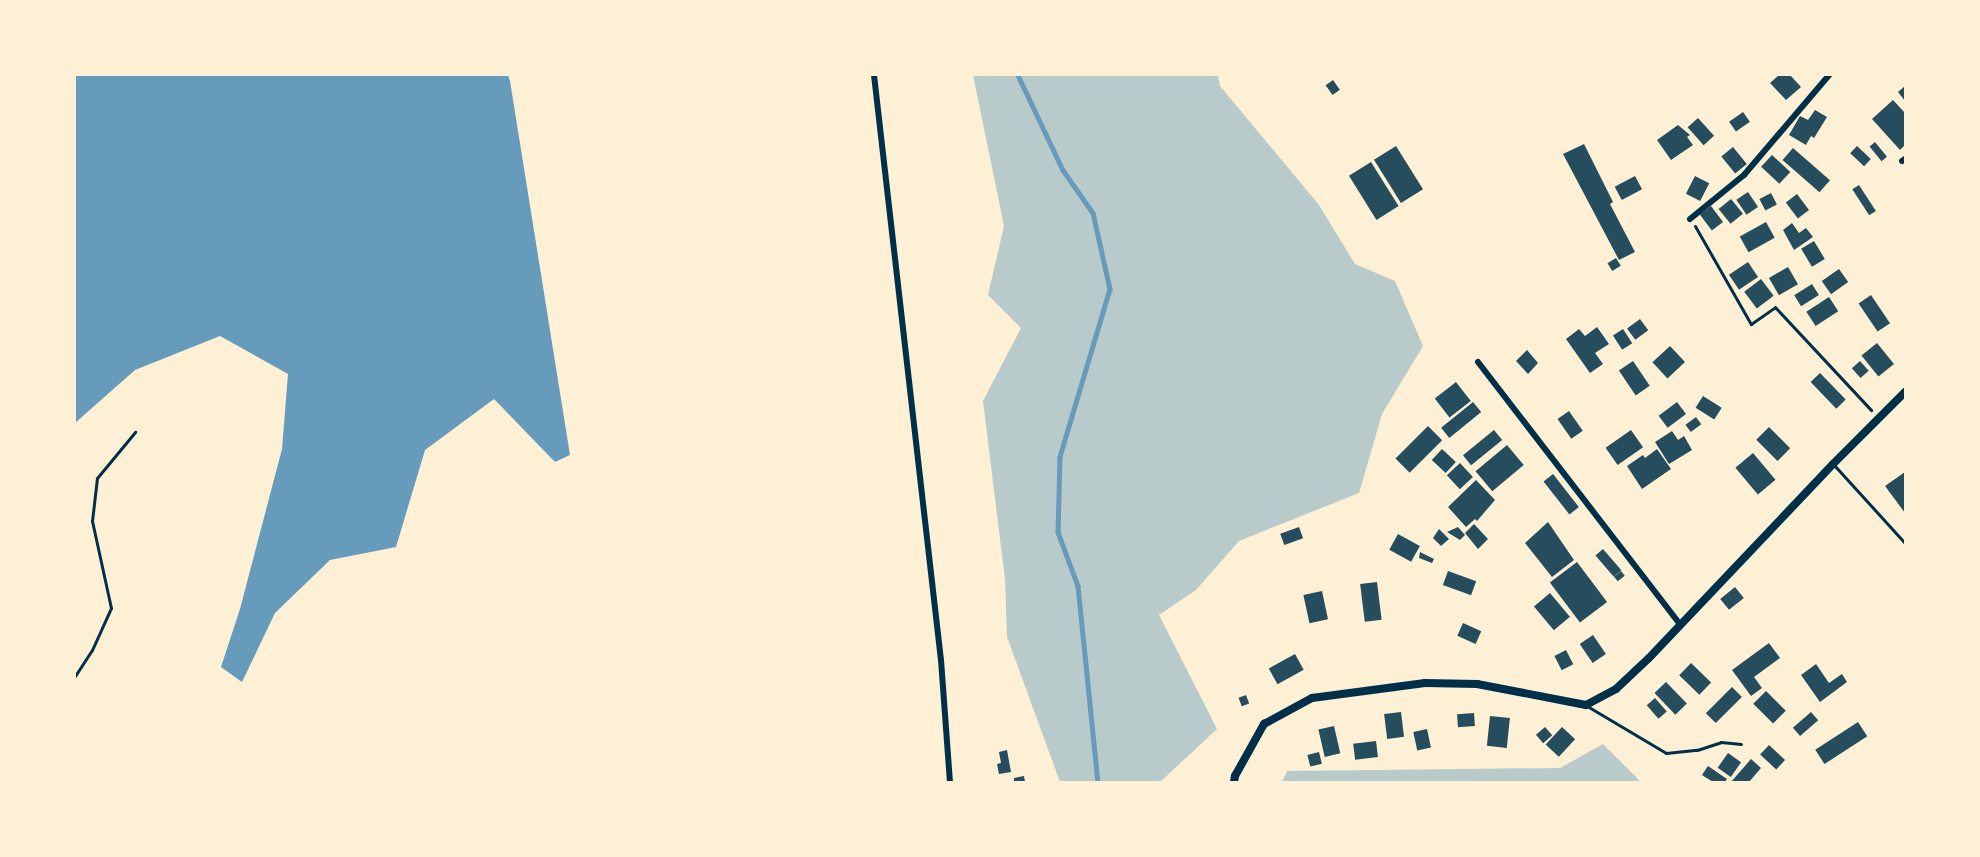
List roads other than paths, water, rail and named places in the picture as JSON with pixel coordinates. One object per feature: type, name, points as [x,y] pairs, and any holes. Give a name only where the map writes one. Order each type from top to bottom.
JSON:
[{"type":"street","points":[[874,75],[941,660],[950,782]]},
{"type":"street","points":[[1690,219],[1744,175],[1829,75]]},
{"type":"street","points":[[1478,362],[1680,624]]},
{"type":"street","points":[[1234,782],[1235,776],[1264,724],[1312,698],[1425,683],[1477,684],[1586,705],[1616,689],[1649,658],[1833,464],[1905,392]]},
{"type":"lane","points":[[1833,464],[1905,543]]},
{"type":"lane","points":[[1586,705],[1666,753],[1697,750],[1721,742],[1741,744]]},
{"type":"water","points":[[75,75],[508,75],[510,81],[570,455],[555,462],[494,399],[425,450],[396,547],[330,560],[275,613],[242,682],[221,667],[240,609],[282,449],[288,374],[220,336],[135,370],[75,423]]},
{"type":"waterway","points":[[1018,75],[1063,170],[1093,213],[1110,289],[1060,457],[1058,532],[1078,586],[1098,782]]}]
